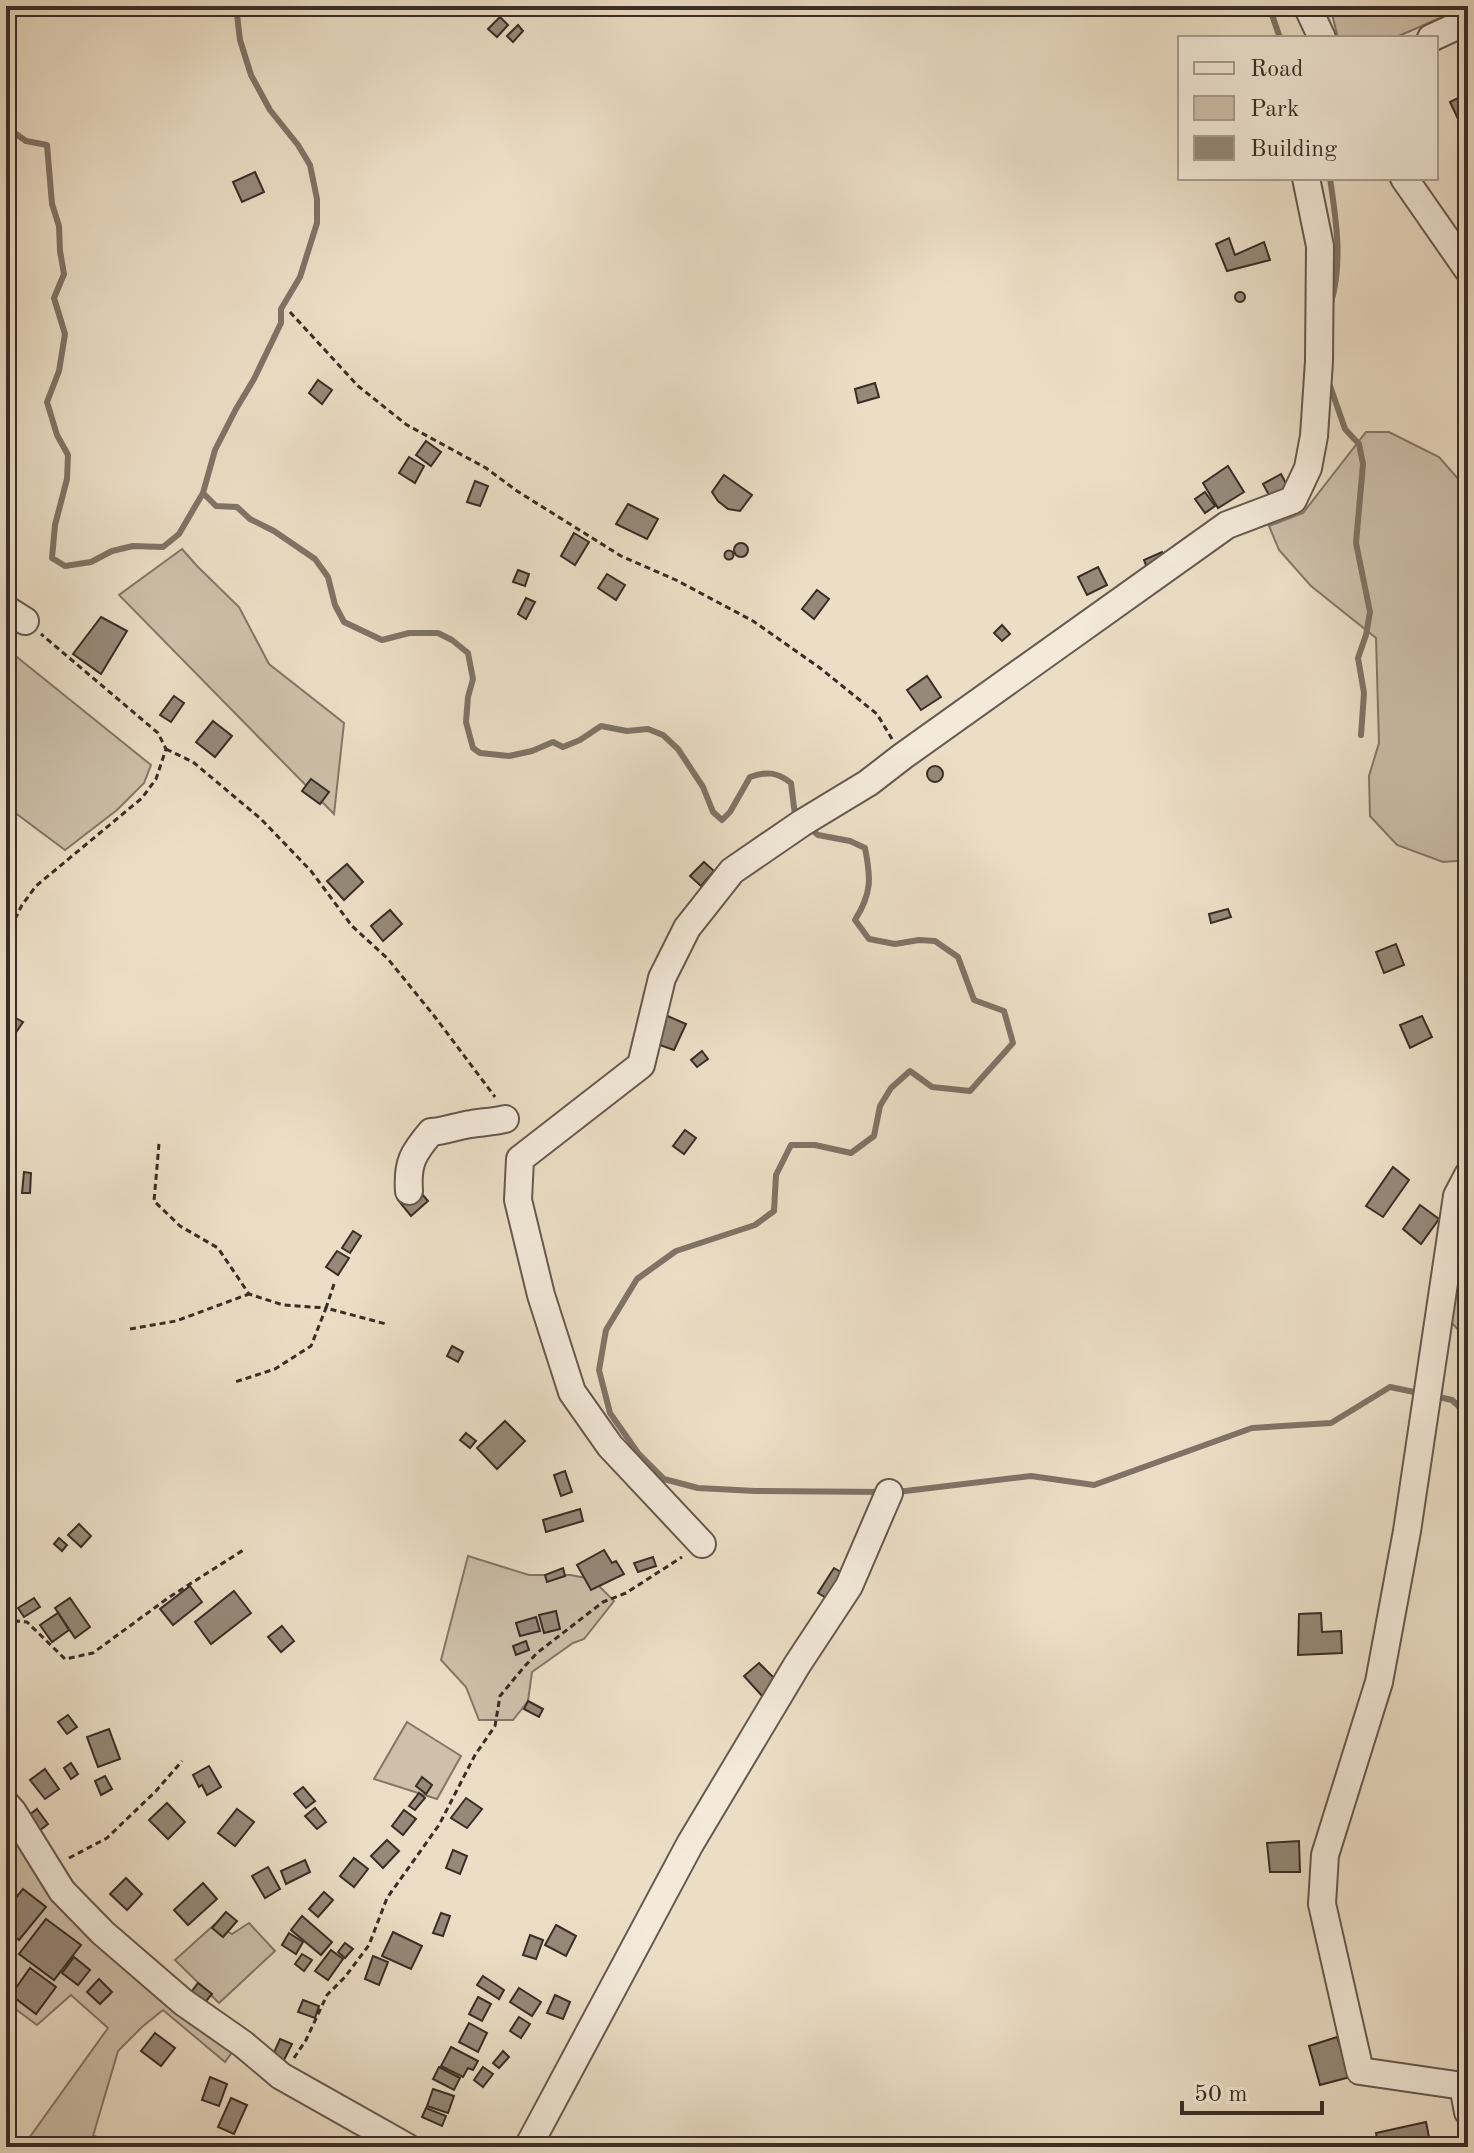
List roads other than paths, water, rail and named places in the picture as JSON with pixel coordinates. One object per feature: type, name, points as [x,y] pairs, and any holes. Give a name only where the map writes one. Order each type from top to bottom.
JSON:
[{"type":"street","points":[[1307,6],[1321,36]]},
{"type":"street","points":[[1435,36],[1468,21]]},
{"type":"street","points":[[702,1544],[610,1446],[572,1392],[541,1295],[518,1200],[520,1159],[641,1065],[662,978],[687,928],[732,871],[868,783],[1227,525],[1293,500],[1308,468],[1314,436],[1319,361],[1320,246],[1306,180]]},
{"type":"street","points":[[1405,180],[1468,270]]},
{"type":"street","points":[[409,1191],[409,1168],[414,1151],[431,1132],[505,1119]]},
{"type":"street","points":[[1468,1175],[1457,1196],[1407,1531],[1379,1682],[1325,1855],[1322,1904],[1360,2071],[1463,2086],[1468,2112]]},
{"type":"street","points":[[528,2147],[690,1844],[797,1665],[849,1586],[889,1493]]},
{"type":"street","points":[[6,1804],[62,1891],[103,1933],[183,2002],[243,2044],[281,2076],[407,2147]]},
{"type":"waterway","points":[[236,6],[240,40],[251,75],[270,110],[310,165],[317,199],[317,223],[300,277],[281,309],[281,323],[215,450],[203,493],[216,506],[237,507],[250,519],[315,559],[328,577],[335,605],[344,622],[382,640],[409,633],[438,633],[468,653],[473,679],[466,722],[473,748],[480,753],[509,756],[553,742],[563,747],[601,726],[627,731],[648,729],[663,735],[678,749],[703,787],[713,812],[722,820],[750,777],[767,773],[791,783],[797,817]]},
{"type":"waterway","points":[[1269,6],[1279,36]]},
{"type":"waterway","points":[[6,127],[26,141],[47,145],[52,204],[59,226],[64,274],[54,298],[65,334],[59,371],[47,402],[57,435],[68,455],[67,479],[55,525],[52,558],[65,566],[91,562],[112,551],[133,546],[163,547],[179,534],[203,493]]},
{"type":"waterway","points":[[1330,180],[1338,256],[1331,303]]},
{"type":"waterway","points":[[1328,380],[1345,429],[1359,444],[1363,464],[1356,543],[1370,612],[1358,658],[1364,693],[1361,735]]},
{"type":"waterway","points":[[808,827],[818,835],[850,841],[865,848],[869,885],[865,902],[855,920],[869,939],[895,944],[935,941],[958,957],[974,1000],[1004,1011],[1013,1043],[970,1091],[932,1087],[910,1071],[891,1088],[880,1106],[874,1136],[851,1153],[815,1145],[791,1145],[776,1175],[774,1211],[755,1225],[676,1251],[637,1279],[606,1330],[599,1370],[610,1413],[638,1453],[664,1479],[698,1488],[882,1492]]},
{"type":"waterway","points":[[897,1492],[1031,1476],[1094,1485],[1252,1428],[1331,1423],[1390,1387],[1419,1393]]},
{"type":"waterway","points":[[1434,1396],[1452,1400],[1468,1415]]}]
